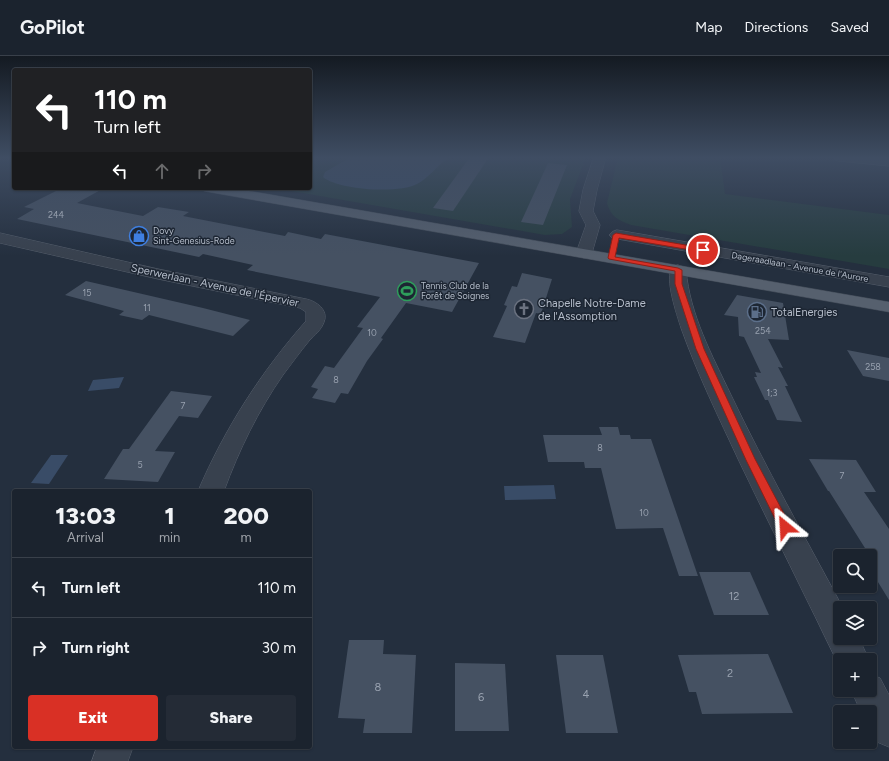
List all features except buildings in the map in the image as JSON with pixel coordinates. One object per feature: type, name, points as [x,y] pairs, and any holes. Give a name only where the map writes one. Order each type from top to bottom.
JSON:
[{"type":"main road","points":[[221,190],[889,307]]},
{"type":"street","points":[[584,253],[593,225],[586,211],[590,190]]},
{"type":"street","points":[[588,203],[596,209],[616,235],[611,258]]},
{"type":"street","name":"Dageraadlaan - Avenue de l'Aurore","points":[[616,235],[889,282]]},
{"type":"street","name":"Sperwerlaan - Avenue de l'Épervier","points":[[0,238],[158,274],[306,304],[313,308],[316,314],[315,322],[282,363],[250,411],[220,466],[212,489]]},
{"type":"street","points":[[678,270],[678,284],[700,349],[751,460],[833,620]]},
{"type":"street","points":[[872,697],[889,730]]},
{"type":"street","points":[[110,761],[114,749]]},
{"type":"green space","points":[[286,190],[573,190],[570,199],[572,227],[562,234],[545,235]]},
{"type":"green space","points":[[610,190],[724,190],[725,194],[889,215],[889,269],[631,225],[619,220],[613,215],[607,203]]},
{"type":"water","points":[[124,377],[119,388],[88,391],[93,380]]},
{"type":"water","points":[[51,455],[68,455],[49,484],[31,483]]},
{"type":"water","points":[[554,485],[556,499],[505,500],[504,486]]},
{"type":"place","name":"Dovy Sint-Genesius-Rode","points":[[139,236]]},
{"type":"place","name":"Tennis Club de la Forêt de Soignes","points":[[407,291]]},
{"type":"place","name":"Chapelle Notre-Dame de l'Assomption","points":[[524,309]]},
{"type":"place","name":"TotalEnergies","points":[[757,312]]},
{"type":"route","points":[[703,250],[616,235],[611,258],[678,270],[678,284],[684,307],[700,349],[751,460],[785,527]]}]
